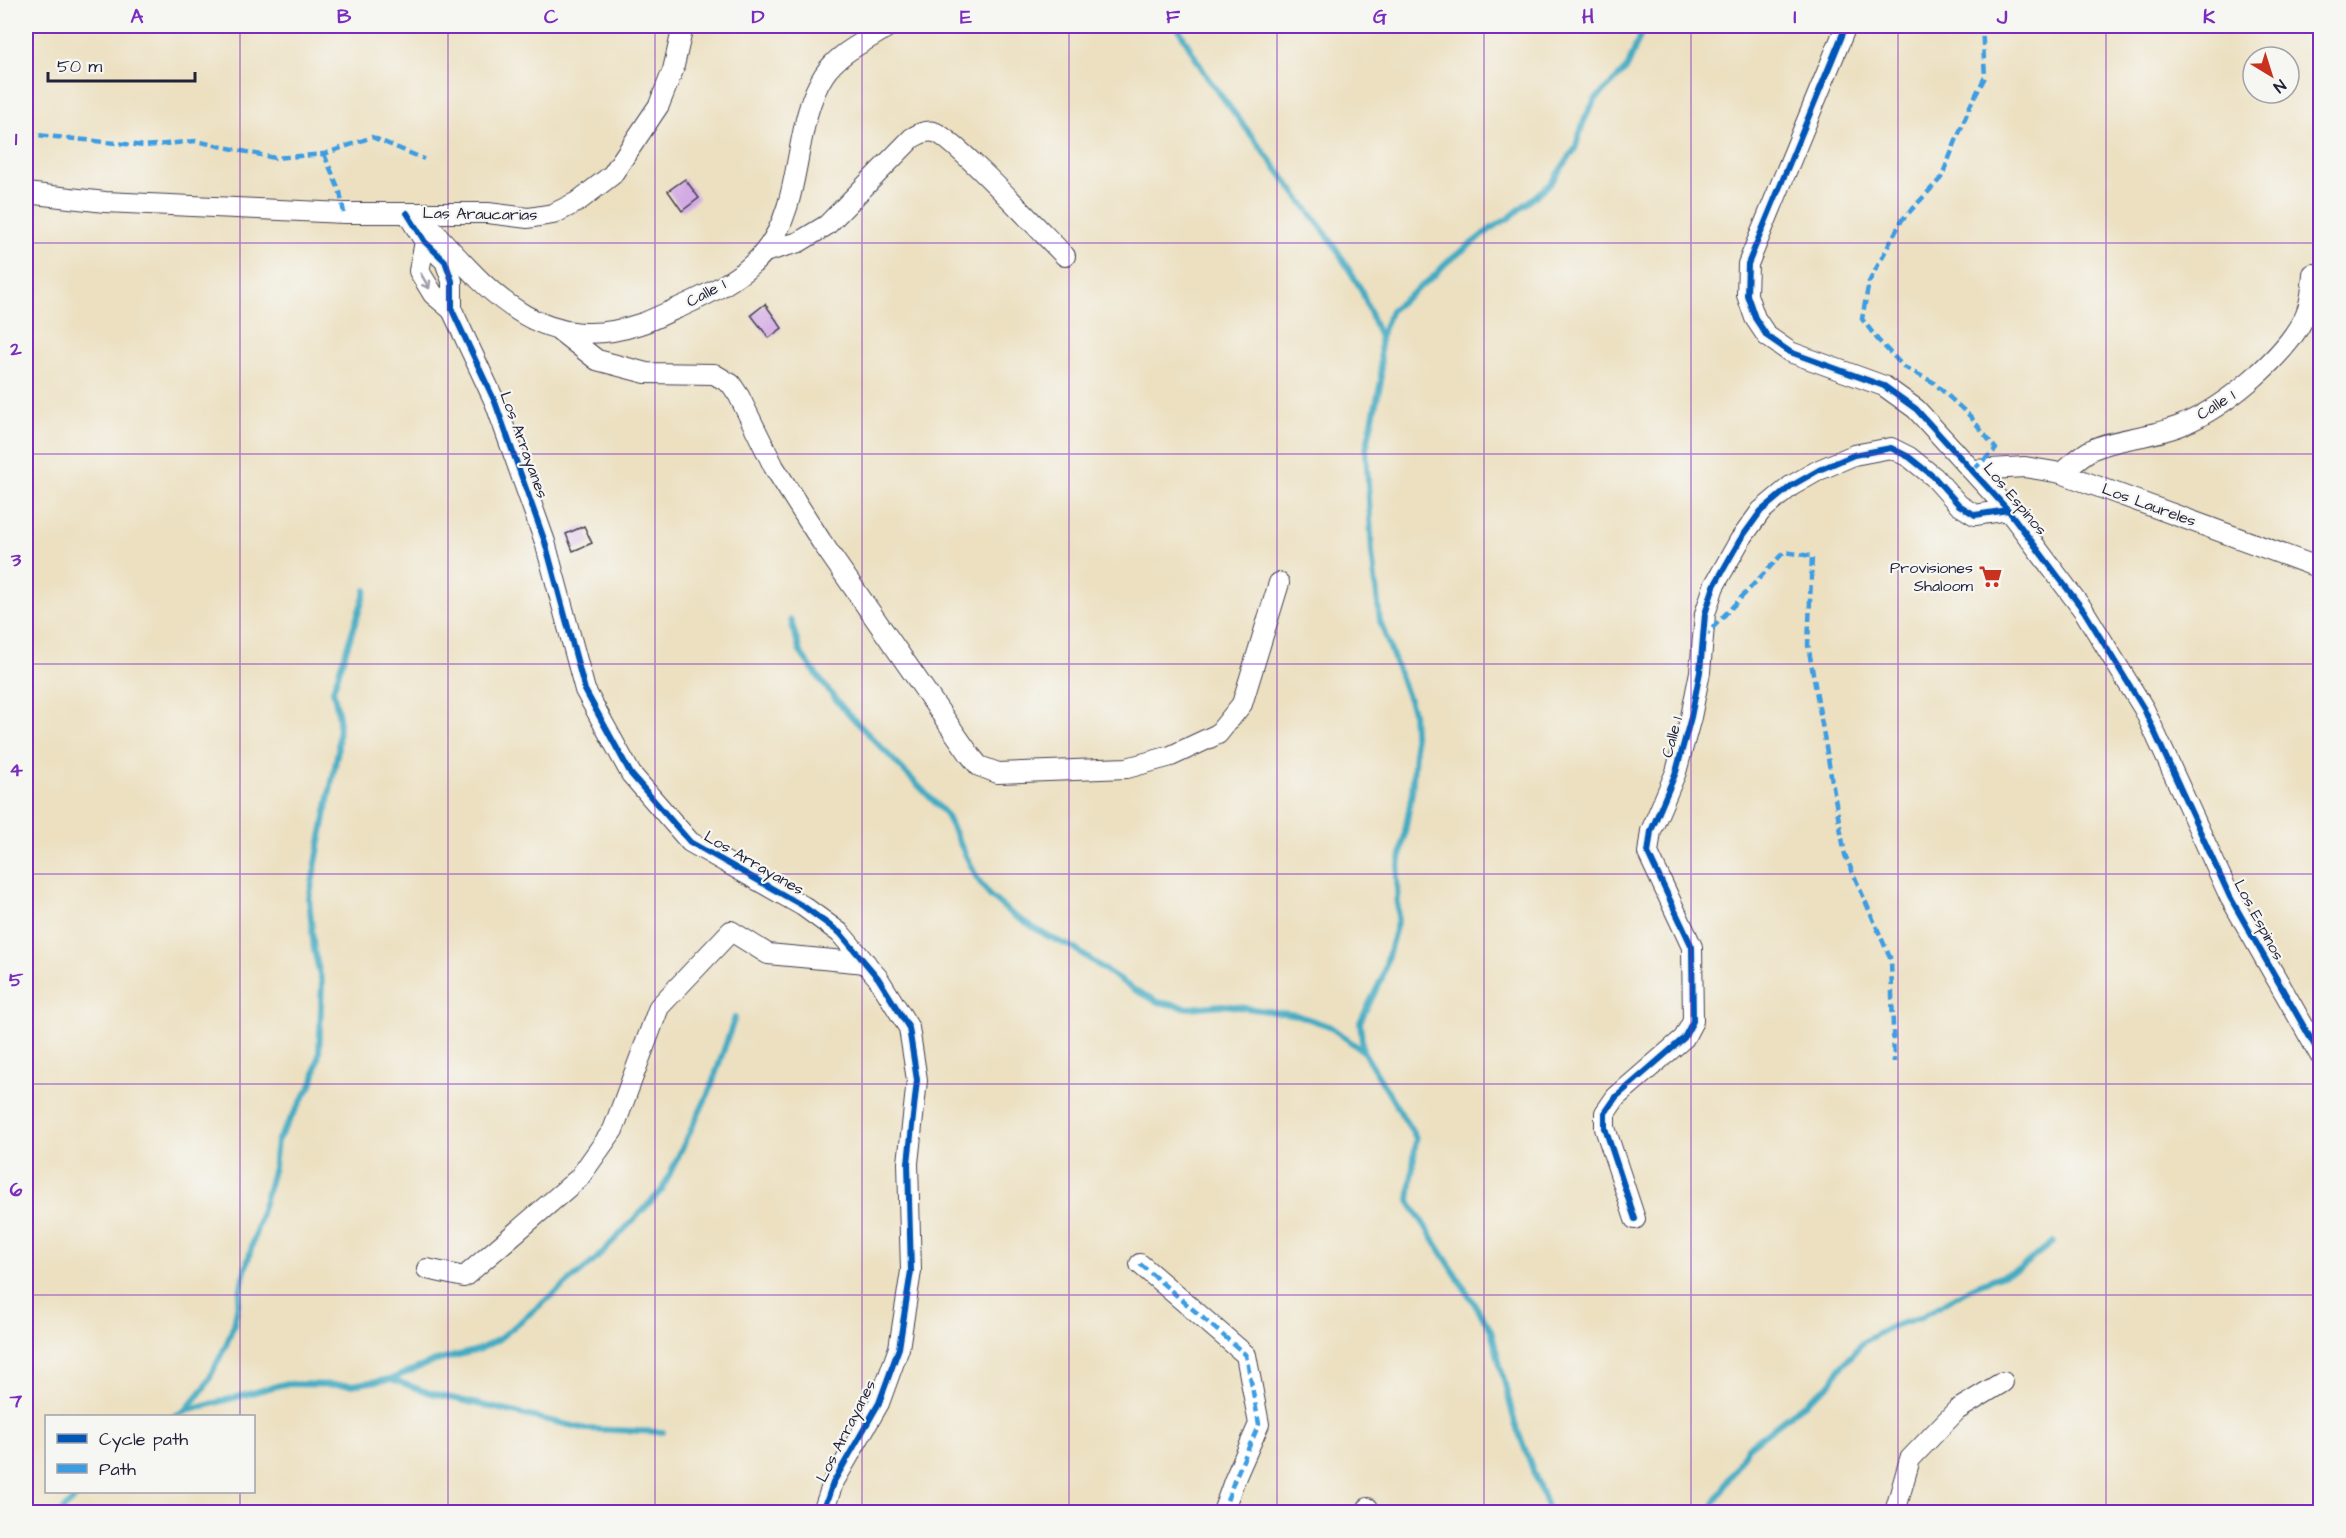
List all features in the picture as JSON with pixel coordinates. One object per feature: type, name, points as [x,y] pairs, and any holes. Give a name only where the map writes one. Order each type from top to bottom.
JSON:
[{"type":"street","name":"Las Araucarias","points":[[26,193],[105,202],[344,213],[488,213],[528,218],[553,214],[577,202],[612,175],[659,105],[673,70],[684,26]]},
{"type":"street","name":"Calle 1","points":[[412,213],[520,315],[560,331],[599,333],[640,325],[733,279],[765,252],[780,224],[794,182],[811,105],[824,75],[847,52],[889,26]]},
{"type":"street","name":"Los Espinos","points":[[1846,26],[1748,264],[1747,295],[1755,318],[1767,336],[1790,352],[1884,386],[1916,409],[2008,510],[2084,611],[2144,709],[2230,897],[2320,1055]]},
{"type":"street","points":[[765,252],[799,242],[827,225],[912,138],[925,132],[936,132],[957,147],[1065,256]]},
{"type":"street","name":"Los Arrayanes","points":[[412,213],[424,242],[445,261],[452,281],[452,310],[495,402],[545,542],[585,690],[631,774],[690,842],[803,906],[840,933],[866,963],[909,1028],[917,1080],[908,1163],[911,1271],[899,1348],[883,1392],[833,1483],[823,1512]]},
{"type":"street","name":"Calle 1","points":[[2061,473],[2092,450],[2151,436],[2185,424],[2231,398],[2273,357],[2303,320],[2311,300],[2313,274]]},
{"type":"street","points":[[560,331],[597,360],[646,373],[714,374],[731,384],[774,467],[828,550],[970,755],[979,766],[998,773],[1127,768],[1171,756],[1218,734],[1242,704],[1279,583]]},
{"type":"street","name":"Calle 1","points":[[1635,1219],[1605,1128],[1605,1113],[1616,1097],[1684,1038],[1693,1021],[1692,947],[1648,853],[1651,831],[1677,772],[1691,717],[1700,672],[1705,614],[1714,586],[1740,540],[1761,511],[1791,486],[1819,470],[1854,455],[1890,448],[1909,457],[1934,477],[1959,505],[1975,515],[2008,510]]},
{"type":"street","name":"Los Laureles","points":[[1973,470],[2025,467],[2061,473],[2320,568]]},
{"type":"street","points":[[427,1269],[464,1277],[579,1178],[613,1130],[659,1007],[731,931],[768,954],[866,963]]},
{"type":"street","points":[[1140,1264],[1246,1355],[1259,1424],[1223,1512]]},
{"type":"street","points":[[1895,1512],[1910,1459],[1957,1410],[2003,1382]]},
{"type":"building","points":[[685,179],[699,198],[682,211],[668,191]]},
{"type":"building","points":[[765,304],[782,328],[769,338],[751,315]]},
{"type":"building","points":[[584,526],[592,543],[573,551],[566,534]]},
{"type":"waterway","points":[[1177,26],[1207,77],[1330,239],[1361,289],[1380,338],[1381,381],[1366,449],[1372,553],[1380,621],[1413,711],[1415,752],[1412,792],[1397,877],[1398,919],[1382,978],[1360,1022],[1363,1051],[1416,1138],[1409,1201],[1491,1330],[1515,1423],[1549,1512]]},
{"type":"waterway","points":[[1380,338],[1391,310],[1434,276],[1446,263],[1509,218],[1551,183],[1575,149],[1584,120],[1595,100],[1627,68],[1644,26]]},
{"type":"waterway","points":[[176,1415],[185,1411],[205,1387],[226,1345],[234,1324],[243,1278],[274,1167],[277,1141],[313,1082],[319,1054],[322,983],[314,950],[309,899],[338,750],[339,717],[333,690],[366,590]]},
{"type":"waterway","points":[[791,620],[800,652],[825,686],[843,708],[945,813],[977,878],[990,896],[1013,915],[1049,937],[1072,947],[1133,989],[1158,1002],[1189,1008],[1223,1005],[1297,1015],[1329,1026],[1363,1051]]},
{"type":"waterway","points":[[186,1411],[284,1384],[351,1385],[391,1379],[432,1362],[478,1350],[499,1339],[594,1261],[662,1190],[710,1090],[735,1017]]},
{"type":"waterway","points":[[1709,1512],[1748,1447],[1830,1384],[1840,1368],[1863,1342],[1890,1327],[1921,1317],[1970,1288],[2020,1268],[2053,1242]]},
{"type":"waterway","points":[[391,1379],[430,1393],[586,1429],[663,1432]]},
{"type":"waterway","points":[[61,1512],[80,1493]]},
{"type":"marked path","points":[[1973,470],[1996,449],[1970,416],[1933,382],[1904,367],[1862,319],[1869,282],[1902,220],[1941,178],[1970,106],[1985,77],[1982,26]]},
{"type":"marked path","points":[[26,134],[145,146],[196,141],[275,158],[324,154],[372,137],[424,159]]},
{"type":"marked path","points":[[324,154],[340,192],[344,213]]},
{"type":"marked path","points":[[1703,638],[1784,552],[1812,556],[1808,645],[1845,855],[1891,960],[1894,1062]]},
{"type":"marked path","points":[[1140,1264],[1246,1355],[1259,1424],[1223,1512]]},
{"type":"cycle path","points":[[1846,26],[1748,264],[1747,295],[1755,318],[1767,336],[1790,352],[1884,386],[1916,409],[2008,510],[2084,611],[2144,709],[2230,897],[2320,1055]]},
{"type":"cycle path","points":[[407,213],[425,242],[445,261],[452,281],[452,310],[495,402],[545,542],[585,690],[631,774],[690,842],[803,906],[840,933],[878,978],[909,1028],[917,1080],[908,1163],[911,1271],[899,1348],[879,1403],[833,1483],[823,1512]]},
{"type":"cycle path","points":[[1635,1219],[1605,1128],[1605,1113],[1616,1097],[1684,1038],[1693,1021],[1692,947],[1648,853],[1651,831],[1676,772],[1691,717],[1700,672],[1705,614],[1714,586],[1740,540],[1761,511],[1791,486],[1819,470],[1854,455],[1891,448],[1909,457],[1934,477],[1959,505],[1975,515],[2008,510]]},
{"type":"place","name":"Provisiones Shaloom","points":[[1991,577]]}]
